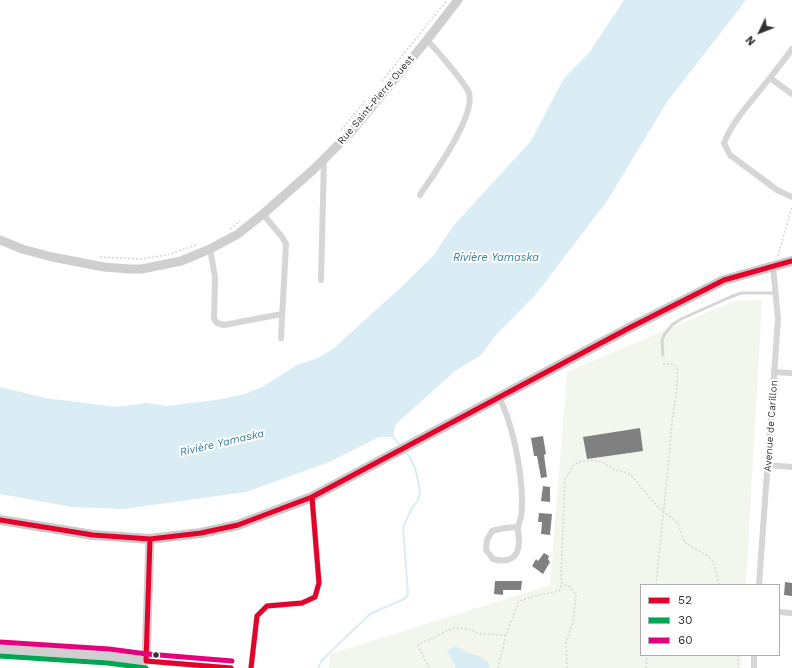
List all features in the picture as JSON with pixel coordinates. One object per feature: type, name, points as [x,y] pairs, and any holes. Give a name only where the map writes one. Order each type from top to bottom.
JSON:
[{"type":"main road","points":[[0,520],[93,535],[150,539],[202,533],[238,525],[312,497],[631,327],[724,280],[792,261]]},
{"type":"main road","points":[[773,267],[792,267]]},
{"type":"street","name":"Rue Saint-Pierre Ouest","points":[[0,240],[22,249],[52,258],[104,267],[129,269],[142,269],[181,261],[210,250],[238,234],[263,214],[324,159],[356,126],[458,0]]},
{"type":"street","points":[[420,195],[458,136],[468,106],[469,94],[464,84],[426,40]]},
{"type":"street","points":[[792,49],[770,78],[748,103],[729,130],[724,143],[730,155],[777,190],[792,197]]},
{"type":"street","points":[[770,78],[792,94]]},
{"type":"street","points":[[320,280],[324,159]]},
{"type":"street","points":[[263,214],[286,244],[281,338]]},
{"type":"street","points":[[210,250],[215,277],[214,319],[217,323],[224,325],[235,324],[255,318],[282,314]]},
{"type":"street","name":"Avenue de Carillon","points":[[759,584],[769,465],[778,319],[773,267]]},
{"type":"street","points":[[774,372],[792,373]]},
{"type":"street","points":[[499,397],[506,413],[519,466],[522,499],[521,516],[518,527],[519,542],[517,554],[510,560],[502,561],[493,559],[486,550],[487,540],[492,531],[518,527]]},
{"type":"street","points":[[769,465],[792,467]]},
{"type":"street","points":[[251,668],[256,616],[267,606],[302,602],[315,597],[318,583],[312,497]]},
{"type":"street","points":[[146,661],[150,539]]},
{"type":"street","points":[[780,612],[792,613]]},
{"type":"street","points":[[0,649],[109,656],[146,661],[231,668]]},
{"type":"street","points":[[754,656],[754,668]]},
{"type":"lane","points":[[663,355],[662,341],[664,335],[672,325],[682,319],[741,293],[776,293]]},
{"type":"path","points":[[378,86],[447,0]]},
{"type":"path","points":[[339,132],[368,98]]},
{"type":"path","points":[[773,267],[792,206]]},
{"type":"path","points":[[226,232],[242,220]]},
{"type":"path","points":[[94,257],[140,259],[168,255],[199,244]]},
{"type":"path","points":[[656,584],[673,413],[678,378],[677,367],[673,364],[661,364]]},
{"type":"path","points":[[498,668],[506,636],[519,601],[538,595],[559,591],[562,583],[561,558],[563,544],[565,478],[568,472],[578,462],[594,460],[604,463],[615,470],[623,471],[631,475],[663,511],[674,518],[678,523],[684,541],[710,558],[714,563],[719,584]]},
{"type":"path","points":[[562,583],[570,588],[576,596],[573,622],[566,642],[567,668]]},
{"type":"path","points":[[429,668],[418,645],[453,628],[467,629],[481,634],[506,636]]},
{"type":"path","points":[[646,668],[647,656]]},
{"type":"path","points":[[738,656],[738,668]]},
{"type":"shaded area","points":[[762,300],[746,584],[640,584],[640,656],[742,656],[741,668],[329,668],[330,654],[550,585],[567,372],[734,301]]},
{"type":"water","name":"Rivière Yamaska","points":[[624,0],[746,0],[667,102],[607,201],[537,293],[496,335],[480,356],[455,371],[396,424],[393,437],[379,437],[327,463],[246,492],[123,509],[72,507],[0,494],[0,387],[46,398],[117,407],[147,403],[167,406],[216,400],[245,394],[262,387],[297,365],[318,358],[334,348],[433,256],[454,225],[531,141],[564,78],[589,53]]},
{"type":"water","points":[[456,646],[466,652],[482,657],[487,661],[490,668],[455,668],[456,667],[447,651]]},
{"type":"building","points":[[640,428],[643,451],[587,459],[583,437]]},
{"type":"building","points":[[543,436],[546,454],[544,455],[547,477],[541,478],[537,456],[534,456],[531,438]]},
{"type":"building","points":[[543,486],[550,487],[550,502],[541,501]]},
{"type":"building","points":[[539,513],[552,514],[550,535],[541,534],[542,522],[538,522]]},
{"type":"building","points":[[544,553],[549,556],[548,559],[550,562],[543,574],[532,566],[536,559],[538,561]]},
{"type":"building","points":[[495,581],[522,581],[521,590],[503,590],[503,595],[494,594]]},
{"type":"building","points":[[785,582],[792,583],[792,596],[784,595]]},
{"type":"waterway","points":[[393,437],[400,445]]},
{"type":"waterway","points":[[318,668],[322,660],[370,614],[404,599],[408,595],[403,527],[412,508],[418,500],[420,491],[416,471],[411,459],[404,450]]},
{"type":"transit line","name":"52","points":[[0,520],[93,535],[150,539],[201,533],[238,525],[312,497],[631,327],[724,280],[792,261]]},
{"type":"transit line","name":"52","points":[[251,668],[257,616],[267,606],[302,603],[315,597],[319,583],[312,497]]},
{"type":"transit line","name":"52","points":[[150,539],[146,661],[231,668]]},
{"type":"transit line","name":"60","points":[[0,642],[109,649],[147,654],[232,661]]},
{"type":"transit line","name":"30","points":[[0,656],[108,663],[146,668]]}]
